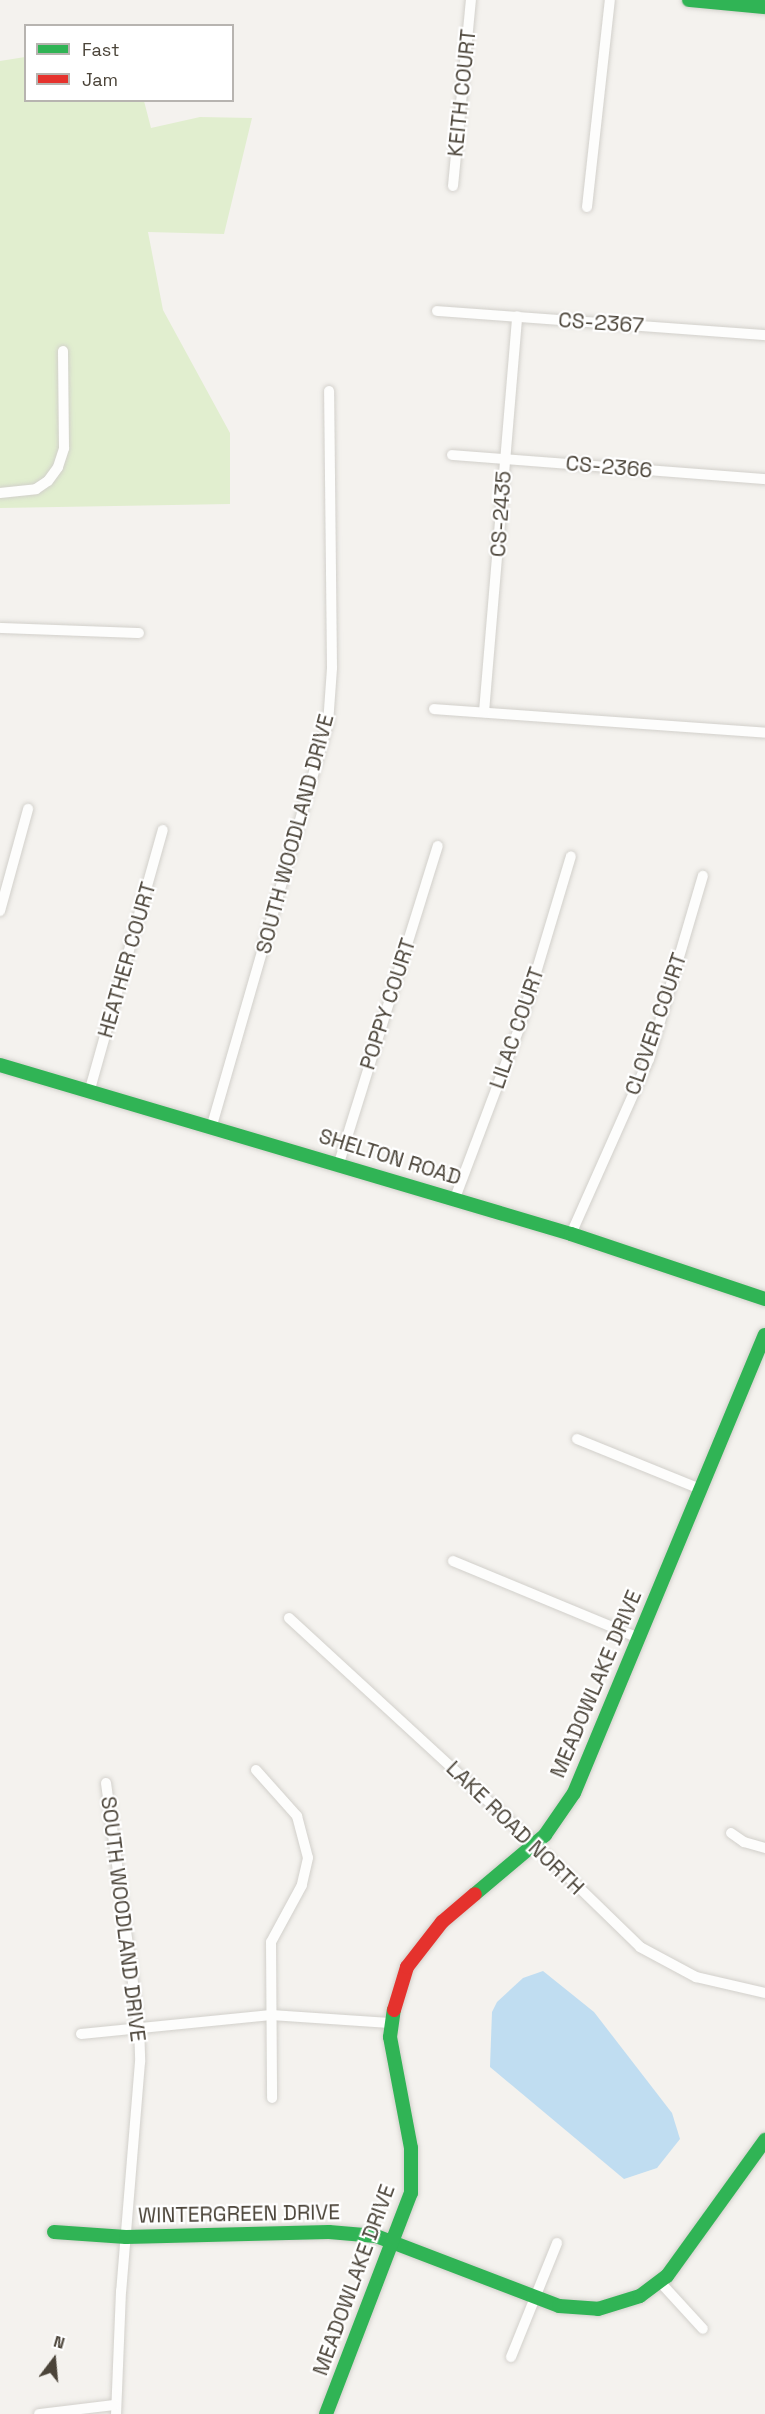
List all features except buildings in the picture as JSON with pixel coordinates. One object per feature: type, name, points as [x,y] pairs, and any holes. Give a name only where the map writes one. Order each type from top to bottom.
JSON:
[{"type":"street","name":"KEITH COURT","points":[[453,186],[471,0]]},
{"type":"street","points":[[587,207],[610,0]]},
{"type":"street","points":[[689,0],[765,7]]},
{"type":"street","name":"CS-2367","points":[[438,311],[765,336]]},
{"type":"street","name":"CS-2435","points":[[484,712],[517,316]]},
{"type":"street","points":[[0,493],[43,486],[58,467],[64,448],[63,351]]},
{"type":"street","name":"SOUTH WOODLAND DRIVE","points":[[212,1125],[328,724],[332,668],[329,392]]},
{"type":"street","name":"CS-2366","points":[[452,455],[765,479]]},
{"type":"street","points":[[0,628],[140,633]]},
{"type":"street","points":[[434,709],[765,733]]},
{"type":"street","points":[[0,911],[28,809]]},
{"type":"street","name":"HEATHER COURT","points":[[90,1089],[163,830]]},
{"type":"street","name":"POPPY COURT","points":[[339,1163],[438,846]]},
{"type":"street","name":"LILAC COURT","points":[[455,1198],[520,1026],[571,856]]},
{"type":"street","name":"CLOVER COURT","points":[[572,1234],[649,1059],[704,876]]},
{"type":"street","name":"SHELTON ROAD","points":[[0,1065],[90,1089],[455,1198],[572,1234],[765,1299]]},
{"type":"street","name":"MEADOWLAKE DRIVE","points":[[326,2414],[395,2241],[411,2193],[412,2163],[395,2077],[390,2023],[407,1967],[427,1938],[535,1844],[564,1809],[583,1778],[765,1335]]},
{"type":"street","points":[[577,1439],[700,1489]]},
{"type":"street","points":[[453,1561],[639,1638]]},
{"type":"street","name":"LAKE ROAD NORTH","points":[[289,1618],[535,1844],[615,1926],[654,1957],[710,1982],[765,1993]]},
{"type":"street","points":[[256,1770],[297,1816],[308,1858],[302,1885],[271,1942],[272,2098]]},
{"type":"street","name":"SOUTH WOODLAND DRIVE","points":[[106,1783],[139,2026],[140,2062],[126,2237],[116,2410]]},
{"type":"street","points":[[731,1833],[744,1842],[765,1848]]},
{"type":"street","points":[[81,2034],[139,2026],[271,2014],[390,2023]]},
{"type":"street","name":"WINTERGREEN DRIVE","points":[[54,2232],[126,2237],[329,2232],[395,2241],[536,2298],[571,2308],[598,2309],[627,2302],[661,2283],[765,2140]]},
{"type":"street","points":[[511,2357],[557,2243]]},
{"type":"street","points":[[661,2283],[703,2329]]},
{"type":"street","points":[[39,2414],[116,2410]]},
{"type":"green space","points":[[24,57],[24,102],[144,102],[151,128],[200,117],[252,118],[224,234],[148,232],[163,310],[230,433],[230,504],[0,508],[0,61]]},
{"type":"water","points":[[543,1971],[594,2012],[672,2113],[680,2139],[657,2168],[624,2179],[490,2067],[492,2012],[497,2002],[523,1978]]},
{"type":"traffic: fast","points":[[689,0],[765,7]]},
{"type":"traffic: fast","points":[[0,1065],[571,1234],[765,1299]]},
{"type":"traffic: fast","points":[[475,1894],[545,1835],[574,1793],[765,1335]]},
{"type":"traffic: fast","points":[[326,2414],[411,2193],[411,2148],[390,2037],[394,2010]]},
{"type":"traffic: fast","points":[[54,2232],[126,2237],[329,2232],[376,2236],[559,2306],[598,2309],[640,2296],[667,2276],[765,2140]]},
{"type":"traffic: jam","points":[[394,2010],[407,1967],[442,1922],[475,1894]]}]
